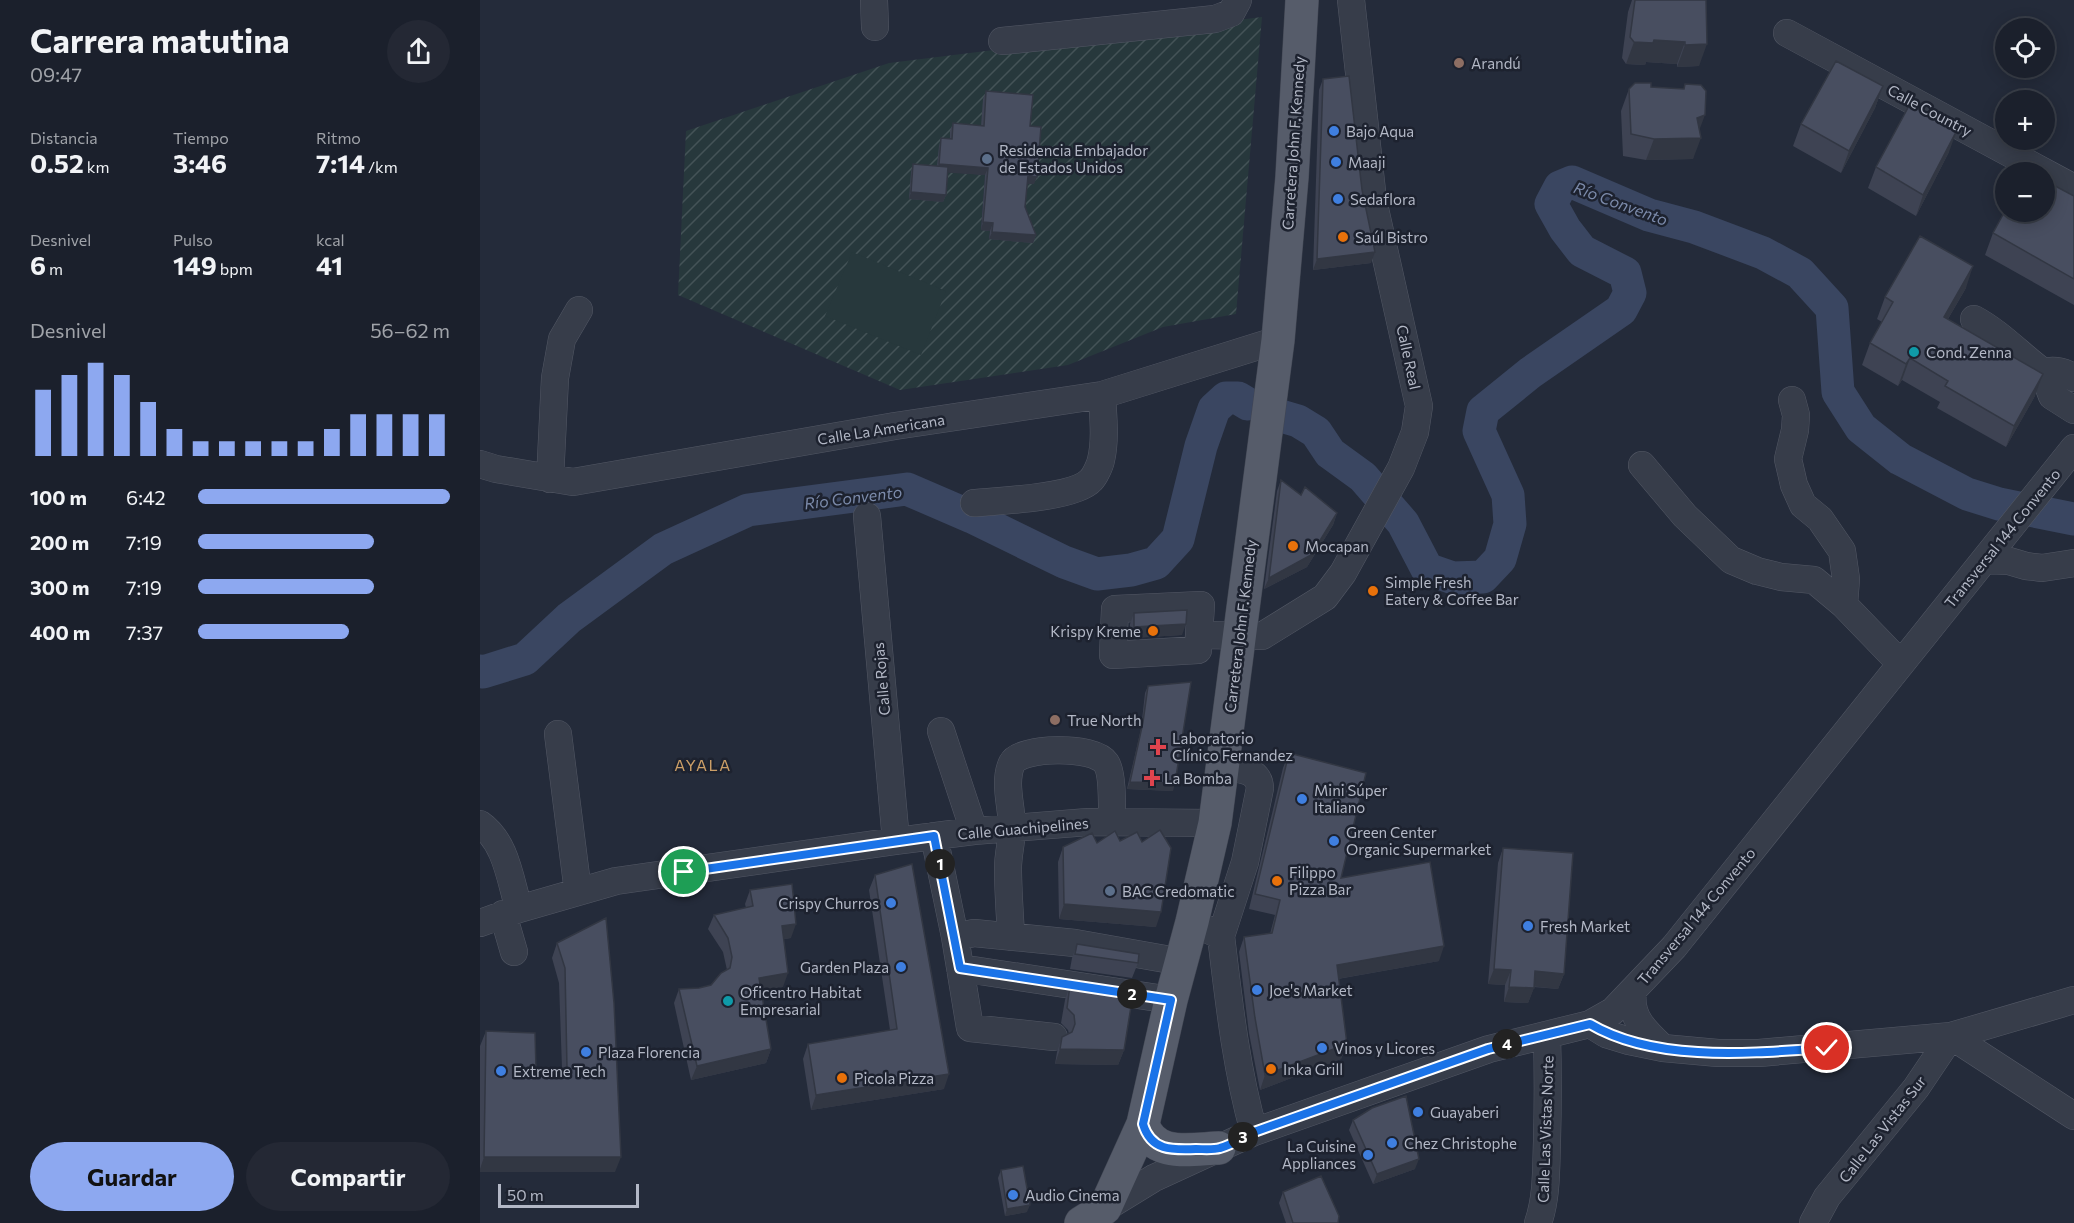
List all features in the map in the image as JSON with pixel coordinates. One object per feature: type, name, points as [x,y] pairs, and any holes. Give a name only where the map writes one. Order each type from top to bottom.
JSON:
[{"type":"main road","name":"Carretera John F. Kennedy","points":[[1093,1215],[1143,1124],[1171,1000],[1182,962],[1207,929],[1215,823],[1278,340],[1292,177],[1302,0]]},
{"type":"main road","points":[[1143,1124],[1146,1136],[1166,1148],[1219,1149]]},
{"type":"street","points":[[874,0],[875,27]]},
{"type":"street","points":[[1002,41],[1215,20],[1232,13],[1238,0]]},
{"type":"street","name":"Calle Real","points":[[1199,634],[1262,636],[1325,597],[1343,573],[1401,468],[1415,432],[1419,406],[1373,200],[1351,0]]},
{"type":"street","name":"Calle Country","points":[[1787,33],[2074,188]]},
{"type":"street","points":[[550,478],[555,378],[562,339],[579,310]]},
{"type":"street","points":[[1974,319],[1993,330],[2014,350],[2043,372],[2052,396],[2074,410]]},
{"type":"street","name":"Calle La Americana","points":[[480,464],[496,469],[573,482],[895,426],[1102,395],[1278,340]]},
{"type":"street","points":[[2043,372],[2051,370],[2065,372],[2074,378]]},
{"type":"street","points":[[974,503],[1036,498],[1074,490],[1090,481],[1101,461],[1102,395]]},
{"type":"street","points":[[1792,400],[1796,415],[1795,430],[1788,459],[1794,485],[1803,505],[1820,519],[1842,551],[1846,579],[1844,605]]},
{"type":"street","name":"Transversal 144 Convento","points":[[1093,1215],[1154,1178],[1254,1132],[1488,1049],[1590,1024],[1613,1011],[1674,948],[2074,448]]},
{"type":"street","points":[[1641,465],[1685,516],[1731,560],[1757,571],[1780,577],[1814,580],[1844,605],[1900,663]]},
{"type":"street","name":"Calle Rojas","points":[[867,516],[896,841]]},
{"type":"street","points":[[1985,560],[2009,561],[2042,568],[2074,563]]},
{"type":"street","points":[[940,731],[1008,866],[1011,937]]},
{"type":"street","points":[[558,734],[578,892]]},
{"type":"street","points":[[991,830],[1012,761],[1019,756],[1050,751],[1075,750],[1096,755],[1107,764],[1112,789],[1112,822]]},
{"type":"street","points":[[1222,767],[1246,770],[1260,779],[1245,862],[1207,929],[1254,1132]]},
{"type":"street","name":"Calle Guachipelines","points":[[501,915],[616,882],[934,836],[1112,822],[1215,823]]},
{"type":"street","points":[[480,824],[499,842],[501,915],[514,952]]},
{"type":"street","points":[[934,836],[955,937],[970,1028],[1054,1037]]},
{"type":"street","points":[[955,937],[974,933],[1075,943],[1182,962]]},
{"type":"street","points":[[960,968],[1171,1000]]},
{"type":"street","points":[[1633,991],[1632,1001],[1636,1018],[1663,1048]]},
{"type":"street","points":[[1590,1024],[1606,1034],[1663,1048],[1718,1053],[1759,1053],[1951,1036],[2074,1000]]},
{"type":"street","name":"Calle Las Vistas Norte","points":[[1538,1223],[1546,1184],[1549,1077],[1547,1035]]},
{"type":"street","points":[[1951,1036],[2074,1116]]},
{"type":"street","name":"Calle Las Vistas Sur","points":[[1813,1223],[1827,1197],[1916,1088],[1951,1036]]},
{"type":"shaded area","points":[[1262,17],[1236,314],[1163,327],[1068,365],[900,390],[678,295],[686,131],[889,63]],"holes":[[[981,133],[1034,184],[1025,184],[1023,215],[989,239],[990,231],[981,230],[985,175],[946,172],[936,174],[949,147]]]},
{"type":"shaded area","points":[[852,252],[946,291],[921,355],[825,316]]},
{"type":"building","points":[[1635,0],[1706,0],[1707,44],[1685,45],[1685,42],[1654,40],[1653,43],[1634,42],[1630,37]]},
{"type":"building","points":[[1836,61],[1883,86],[1849,151],[1801,124]]},
{"type":"building","points":[[1349,76],[1362,190],[1375,252],[1317,259],[1323,79]]},
{"type":"building","points":[[1635,83],[1651,83],[1651,87],[1684,89],[1685,84],[1701,85],[1706,91],[1705,115],[1697,118],[1701,138],[1654,139],[1631,134],[1629,89]]},
{"type":"building","name":"Residencia Embajador de Estados Unidos","points":[[986,91],[1033,95],[1030,126],[1041,127],[1037,177],[1028,176],[1025,207],[1036,235],[992,232],[993,223],[983,222],[988,168],[939,164],[941,138],[952,139],[953,123],[984,126]]},
{"type":"building","points":[[1910,104],[1957,130],[1923,195],[1876,167]]},
{"type":"building","points":[[913,164],[948,167],[946,195],[911,192]]},
{"type":"building","points":[[2055,186],[2074,196],[2074,279],[1993,233],[1999,222],[2055,222]]},
{"type":"building","name":"Cond. Zenna","points":[[1920,236],[1973,266],[1944,317],[2043,374],[2014,426],[1945,386],[1948,381],[1910,358],[1906,364],[1870,343],[1893,302],[1885,297]]},
{"type":"building","name":"Mocapan","points":[[1281,480],[1301,495],[1305,487],[1337,513],[1311,555],[1269,578]]},
{"type":"building","points":[[1187,610],[1186,624],[1134,627],[1134,613]]},
{"type":"building","points":[[1191,682],[1175,783],[1130,782],[1148,686]]},
{"type":"building","points":[[1289,753],[1366,773],[1341,878],[1430,862],[1444,946],[1337,965],[1347,1044],[1265,1075],[1244,937],[1272,933],[1280,900],[1255,894]]},
{"type":"building","name":"BAC Credomatic","points":[[1160,830],[1171,848],[1161,912],[1064,904],[1063,847],[1092,833],[1097,843],[1115,831],[1120,841],[1137,832],[1142,842]]},
{"type":"building","name":"Fresh Market","points":[[1503,848],[1573,853],[1564,974],[1535,971],[1534,988],[1509,987],[1511,970],[1494,969]]},
{"type":"building","name":"Garden Plaza","points":[[912,864],[949,1074],[816,1095],[808,1044],[897,1029],[875,875]]},
{"type":"building","points":[[792,884],[796,924],[782,926],[788,973],[759,978],[771,1049],[697,1066],[679,989],[711,985],[721,973],[730,968],[732,957],[728,938],[714,915],[753,906],[750,890]]},
{"type":"building","name":"Plaza Florencia","points":[[606,918],[614,1003],[621,1157],[484,1157],[486,1031],[535,1033],[536,1069],[567,1068],[565,968],[557,943]]},
{"type":"building","points":[[1077,944],[1139,954],[1138,963],[1075,954]]},
{"type":"building","points":[[1070,985],[1133,994],[1124,1050],[1060,1049],[1062,1037],[1072,1032],[1075,1024],[1074,1015],[1067,1008]]},
{"type":"building","name":"Chez Christophe","points":[[1406,1096],[1419,1159],[1377,1174],[1353,1120],[1372,1108]]},
{"type":"building","name":"Audio Cinema","points":[[1023,1166],[1030,1205],[1007,1209],[1001,1170]]},
{"type":"building","points":[[1321,1176],[1339,1216],[1338,1223],[1293,1223],[1283,1192]]},
{"type":"waterway","name":"Río Convento","points":[[1281,416],[1298,421],[1316,432],[1330,453],[1363,477],[1403,523],[1427,569],[1453,578],[1483,577],[1500,559],[1510,524],[1508,495],[1479,431],[1483,411],[1530,373],[1621,310],[1630,293],[1625,273],[1582,251],[1565,229],[1551,204],[1560,187],[1572,182],[1649,215],[1694,227],[1763,253],[1800,273],[1832,308],[1838,392],[1861,428],[1900,459],[1967,494],[1999,504],[2074,519]]},
{"type":"waterway","name":"Río Convento","points":[[480,671],[525,659],[569,618],[663,549],[748,510],[907,489],[972,517],[1064,562],[1097,574],[1131,570],[1156,563],[1178,539],[1201,446],[1214,409],[1226,398],[1238,398],[1248,404]]},
{"type":"place","name":"Arandú","points":[[1459,63]]},
{"type":"place","name":"Bajo Aqua","points":[[1334,131]]},
{"type":"place","name":"Residencia Embajador de Estados Unidos","points":[[987,159]]},
{"type":"place","name":"Maaji","points":[[1336,162]]},
{"type":"place","name":"Sedaflora","points":[[1338,199]]},
{"type":"place","name":"Saúl Bistro","points":[[1343,237]]},
{"type":"place","name":"Cond. Zenna","points":[[1914,352]]},
{"type":"place","name":"Mocapan","points":[[1293,546]]},
{"type":"place","name":"Simple Fresh Eatery & Coffee Bar","points":[[1373,591]]},
{"type":"place","name":"Krispy Kreme","points":[[1153,631]]},
{"type":"place","name":"True North","points":[[1055,720]]},
{"type":"place","name":"Laboratorio Clínico Fernandez","points":[[1158,747]]},
{"type":"place","name":"La Bomba","points":[[1152,778]]},
{"type":"place","name":"Mini Súper Italiano","points":[[1302,799]]},
{"type":"place","name":"Green Center Organic Supermarket","points":[[1334,841]]},
{"type":"place","name":"Filippo Pizza Bar","points":[[1277,881]]},
{"type":"place","name":"BAC Credomatic","points":[[1110,891]]},
{"type":"place","name":"Crispy Churros","points":[[891,903]]},
{"type":"place","name":"Fresh Market","points":[[1528,926]]},
{"type":"place","name":"Garden Plaza","points":[[901,967]]},
{"type":"place","name":"Joe's Market","points":[[1257,990]]},
{"type":"place","name":"Oficentro Habitat Empresarial","points":[[728,1001]]},
{"type":"place","name":"Vinos y Licores","points":[[1322,1048]]},
{"type":"place","name":"Plaza Florencia","points":[[586,1052]]},
{"type":"place","name":"Inka Grill","points":[[1271,1069]]},
{"type":"place","name":"Extreme Tech","points":[[501,1071]]},
{"type":"place","name":"Picola Pizza","points":[[842,1078]]},
{"type":"place","name":"Guayaberi","points":[[1418,1112]]},
{"type":"place","name":"Chez Christophe","points":[[1392,1143]]},
{"type":"place","name":"La Cuisine Appliances","points":[[1368,1155]]},
{"type":"place","name":"Audio Cinema","points":[[1013,1195]]},
{"type":"district","name":"AYALA","points":[[703,764]]},
{"type":"route","points":[[684,872],[934,836],[960,968],[1171,1000],[1143,1124],[1146,1136],[1166,1148],[1219,1149],[1254,1132],[1434,1067],[1488,1049],[1590,1024],[1606,1034],[1629,1041],[1682,1050],[1759,1053],[1827,1048]]}]
